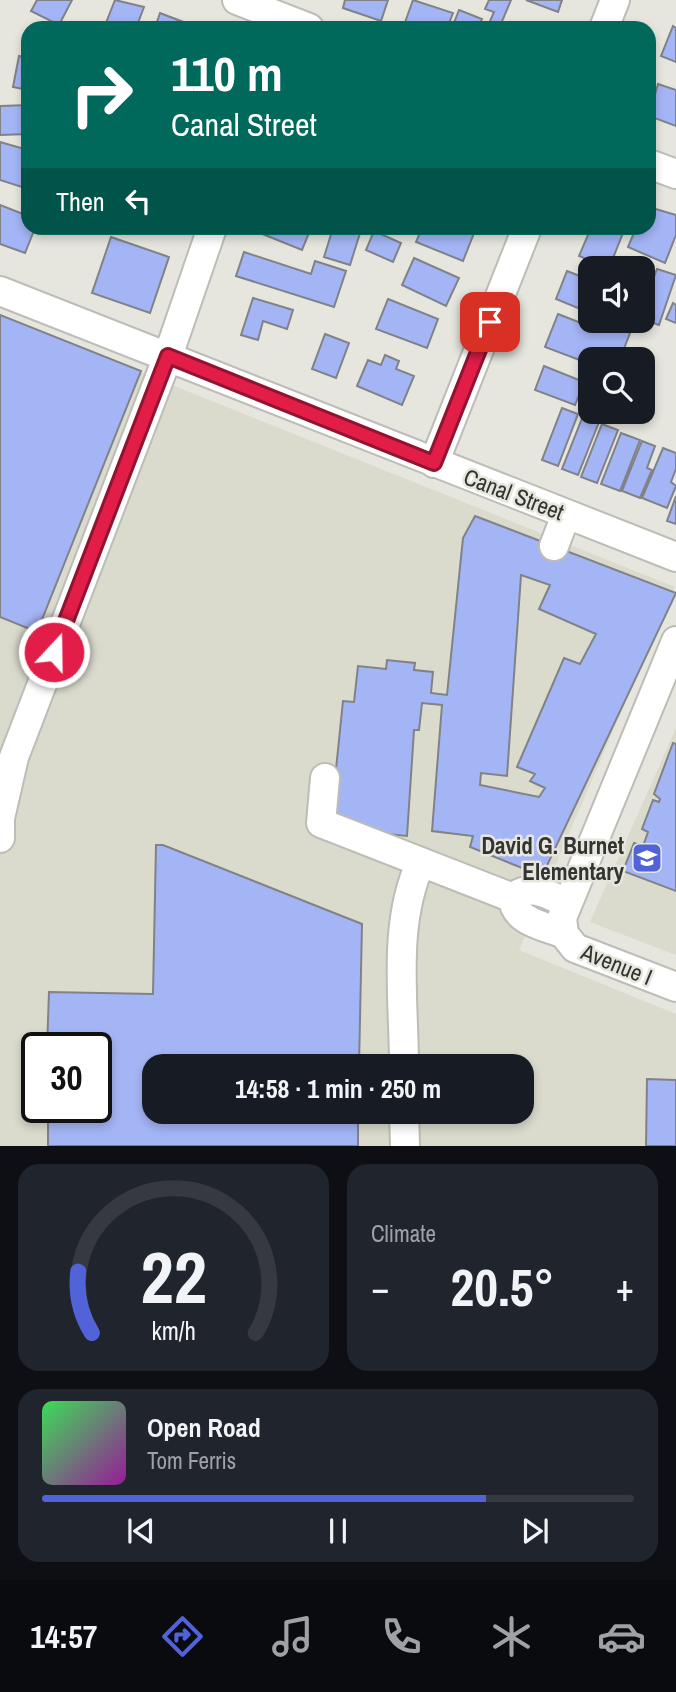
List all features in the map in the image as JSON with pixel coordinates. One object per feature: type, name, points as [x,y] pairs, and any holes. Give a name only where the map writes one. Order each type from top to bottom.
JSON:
[{"type":"street","points":[[237,0],[296,19]]},
{"type":"street","points":[[607,21],[615,0]]},
{"type":"street","points":[[656,167],[676,174]]},
{"type":"street","points":[[0,838],[7,754],[168,356],[210,235]]},
{"type":"street","points":[[434,463],[524,235]]},
{"type":"street","name":"Canal Street","points":[[0,291],[676,557]]},
{"type":"street","points":[[554,546],[566,515]]},
{"type":"street","points":[[564,934],[562,918],[566,903],[676,641]]},
{"type":"street","points":[[325,778],[321,823],[513,898],[521,890],[531,889],[566,903]]},
{"type":"street","points":[[404,1054],[403,931],[410,886],[421,862]]},
{"type":"street","name":"Avenue I","points":[[513,898],[513,908],[520,916],[564,934],[575,948],[676,987]]},
{"type":"street","points":[[404,1124],[405,1146]]},
{"type":"shaded area","points":[[0,316],[675,587],[519,950],[676,1014],[676,1146],[0,1146]]},
{"type":"shaded area","name":"David G. Burnet Elementary","points":[[676,728],[676,955],[590,922]]},
{"type":"building","points":[[37,0],[72,0],[61,21],[51,21],[31,11]]},
{"type":"building","points":[[115,0],[144,7],[139,21],[107,21]]},
{"type":"building","points":[[345,0],[388,0],[381,21],[343,8]]},
{"type":"building","points":[[413,0],[453,13],[450,21],[406,21]]},
{"type":"building","points":[[489,0],[511,0],[502,21],[490,21],[494,12],[485,9]]},
{"type":"building","points":[[526,0],[562,0],[558,12]]},
{"type":"building","points":[[459,10],[482,19],[481,21],[455,21]]},
{"type":"building","points":[[160,13],[181,21],[157,21]]},
{"type":"building","points":[[673,26],[676,28],[676,62],[661,56]]},
{"type":"building","points":[[19,56],[21,56],[21,89],[13,87]]},
{"type":"building","points":[[658,84],[676,90],[676,126],[656,119]]},
{"type":"building","points":[[21,105],[21,134],[0,135],[0,106]]},
{"type":"building","points":[[0,142],[21,148],[21,187],[0,180]]},
{"type":"building","points":[[0,205],[21,213],[21,235],[32,235],[25,253],[0,244]]},
{"type":"building","points":[[656,209],[676,215],[676,235],[665,263],[655,259],[655,256],[628,247],[633,235],[656,235]]},
{"type":"building","points":[[265,235],[308,235],[302,250]]},
{"type":"building","points":[[331,235],[359,235],[350,265],[324,257]]},
{"type":"building","points":[[372,235],[383,235],[401,243],[393,262],[366,250]]},
{"type":"building","points":[[419,235],[473,235],[463,261],[416,242]]},
{"type":"building","points":[[588,235],[622,235],[614,256],[579,256]]},
{"type":"building","points":[[111,237],[169,257],[150,313],[92,293]]},
{"type":"building","points":[[244,252],[311,274],[315,261],[346,271],[334,307],[236,276]]},
{"type":"building","points":[[414,258],[459,278],[446,306],[402,285]]},
{"type":"building","points":[[657,269],[676,275],[659,325],[655,324]]},
{"type":"building","points":[[567,271],[578,275],[578,308],[556,299]]},
{"type":"building","points":[[253,298],[293,310],[287,329],[263,321],[258,340],[241,335]]},
{"type":"building","points":[[388,299],[438,319],[427,348],[376,329]]},
{"type":"building","points":[[673,303],[676,305],[676,323],[666,319]]},
{"type":"building","points":[[558,314],[578,322],[578,333],[630,333],[625,347],[578,347],[578,359],[545,347]]},
{"type":"building","points":[[0,315],[141,371],[37,632],[0,617]]},
{"type":"building","points":[[325,334],[349,343],[336,378],[312,369]]},
{"type":"building","points":[[385,355],[399,361],[396,369],[414,376],[402,405],[357,386],[368,360],[381,365]]},
{"type":"building","points":[[544,366],[578,380],[575,405],[535,390]]},
{"type":"building","points":[[562,408],[578,414],[558,466],[542,460]]},
{"type":"building","points":[[580,424],[598,424],[578,475],[562,469]]},
{"type":"building","points":[[602,424],[618,430],[597,483],[581,477]]},
{"type":"building","points":[[621,433],[640,440],[620,491],[601,484]]},
{"type":"building","points":[[642,441],[655,446],[647,468],[652,470],[640,498],[622,491]]},
{"type":"building","points":[[663,448],[676,453],[676,469],[671,482],[676,486],[667,508],[642,498]]},
{"type":"building","points":[[676,496],[676,524],[667,521]]},
{"type":"building","points":[[475,516],[676,593],[542,876],[470,847],[473,836],[432,831],[442,705],[422,703],[419,730],[414,730],[407,836],[348,830],[331,818],[343,701],[354,702],[358,666],[386,669],[387,660],[415,663],[414,670],[433,672],[431,693],[447,695],[463,538]],"holes":[[[521,575],[550,585],[539,609],[596,634],[580,664],[564,658],[517,767],[535,774],[530,781],[545,788],[539,797],[480,785],[481,773],[507,776]]]},
{"type":"building","points":[[673,743],[676,744],[676,891],[623,871],[634,843],[643,846],[648,832],[642,829],[653,800],[659,802],[660,799],[654,794]]},
{"type":"building","points":[[156,845],[163,845],[362,924],[359,1054],[142,1054],[142,1124],[358,1124],[358,1146],[48,1146],[48,1123],[112,1123],[112,1032],[48,1032],[49,992],[153,994]]},
{"type":"building","points":[[647,1079],[676,1080],[676,1146],[646,1146]]},
{"type":"place","name":"David G. Burnet Elementary","points":[[647,858]]},
{"type":"route","points":[[54,652],[168,356],[434,463],[490,322]]}]
